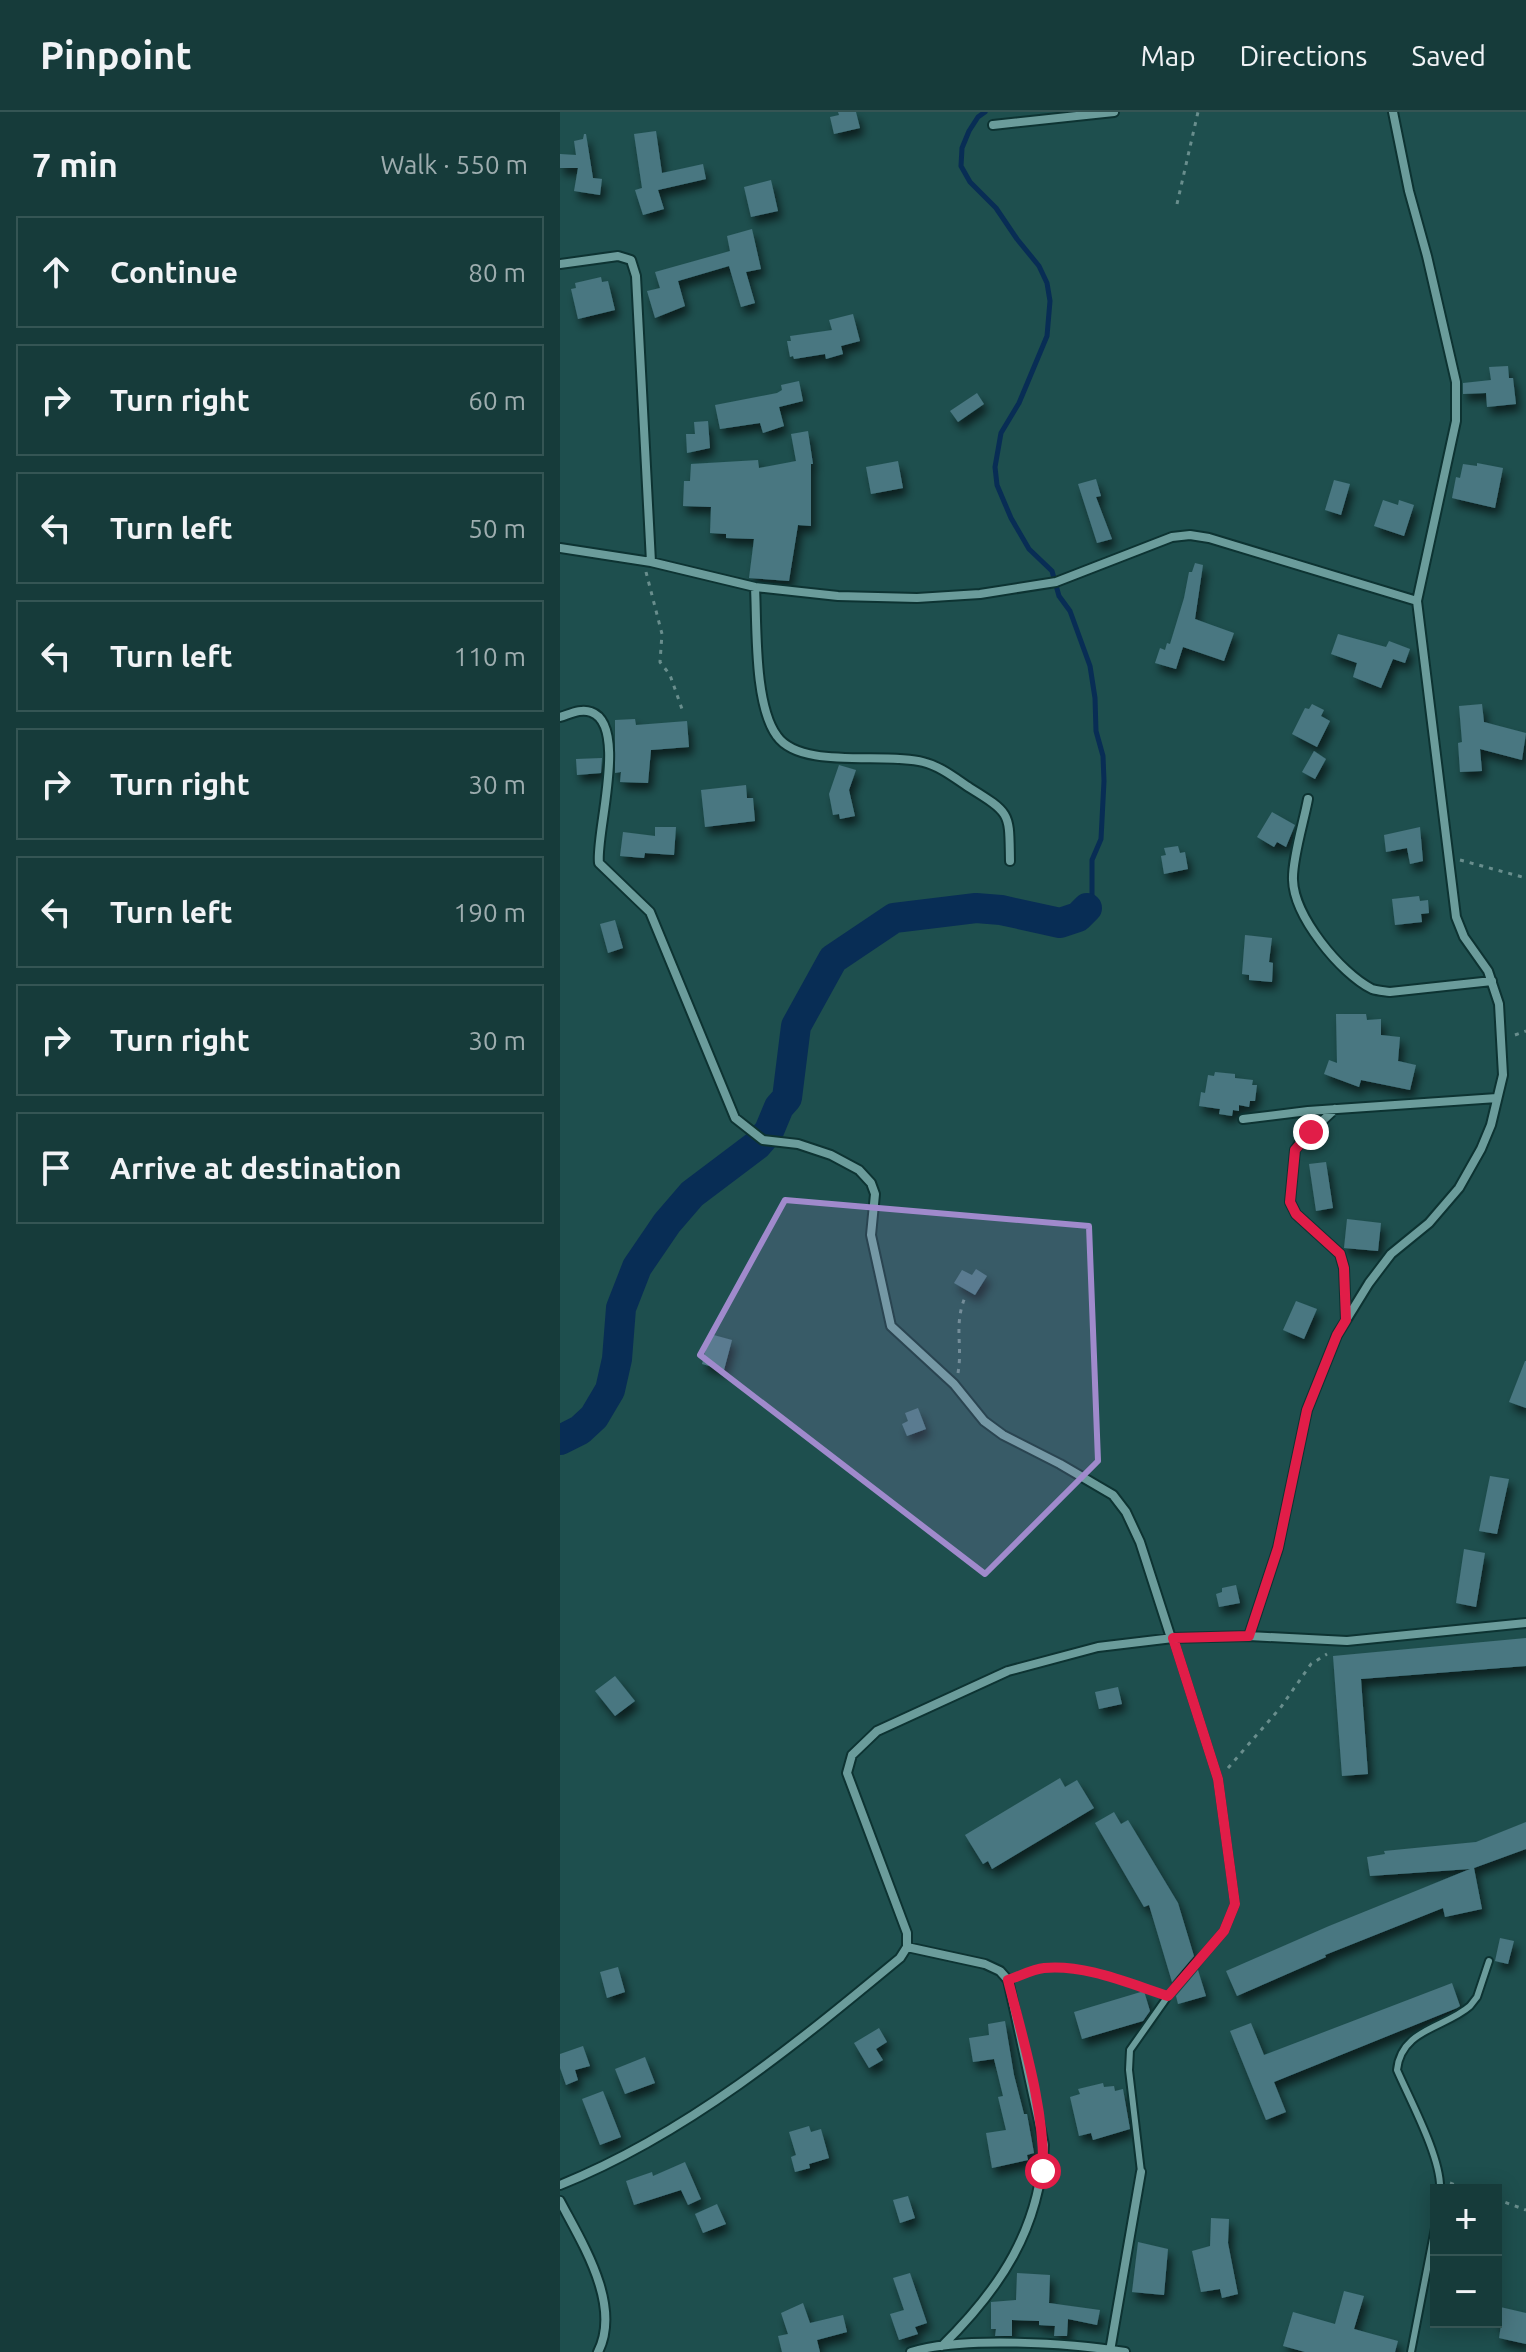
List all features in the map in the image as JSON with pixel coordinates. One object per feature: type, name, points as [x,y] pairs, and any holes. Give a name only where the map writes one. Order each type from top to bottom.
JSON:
[{"type":"street","points":[[993,125],[1114,112]]},
{"type":"street","points":[[1249,1636],[1278,1548],[1307,1410],[1337,1335],[1391,1254],[1429,1223],[1459,1188],[1481,1149],[1503,1075],[1499,1004],[1488,971],[1464,937],[1456,917],[1417,601],[1456,421],[1456,382],[1393,112]]},
{"type":"street","points":[[560,264],[625,257],[631,260],[636,276],[647,561]]},
{"type":"street","points":[[560,548],[647,561],[755,587],[838,596],[901,598],[980,594],[1056,582],[1172,537],[1190,535],[1209,538],[1417,601]]},
{"type":"street","points":[[755,587],[764,705],[767,719],[783,745],[801,753],[895,757],[925,762],[1005,813],[1010,825],[1010,861]]},
{"type":"street","points":[[560,717],[582,710],[596,714],[601,720],[608,744],[609,778],[599,863],[650,912],[735,1118],[763,1140],[798,1144],[831,1155],[859,1170],[871,1183],[875,1194],[871,1235],[891,1326],[954,1384],[984,1421],[1003,1435],[1113,1495],[1126,1512],[1140,1542],[1172,1638]]},
{"type":"street","points":[[1308,799],[1292,879],[1296,896],[1323,946],[1375,991],[1492,981]]},
{"type":"street","points":[[1243,1119],[1497,1098]]},
{"type":"street","points":[[1335,1109],[1295,1150],[1290,1202],[1296,1214],[1340,1254],[1344,1268],[1346,1320]]},
{"type":"street","points":[[560,2185],[671,2129],[800,2040],[900,1958],[907,1947],[907,1933],[847,1773],[852,1755],[877,1731],[1008,1671],[1098,1647],[1172,1638],[1249,1636],[1347,1641],[1526,1623]]},
{"type":"street","points":[[907,1947],[985,1964],[1000,1971],[1008,1980],[1044,2145],[1043,2171],[1015,2256],[997,2286],[942,2346]]},
{"type":"street","points":[[1110,2351],[1141,2172]]},
{"type":"street","points":[[560,2201],[590,2259],[606,2312],[606,2331],[598,2352]]},
{"type":"street","points":[[911,2352],[942,2346],[1035,2344],[1125,2352]]},
{"type":"lane","points":[[1141,2172],[1129,2070],[1130,2050],[1168,1996],[1224,1931],[1235,1904],[1218,1779],[1172,1638]]},
{"type":"lane","points":[[1441,2184],[1436,2161],[1397,2070],[1399,2054],[1409,2041],[1470,2006],[1477,1997],[1489,1961]]},
{"type":"lane","points":[[1411,2352],[1430,2254]]},
{"type":"path","points":[[1177,204],[1198,112]]},
{"type":"path","points":[[647,561],[662,634],[660,662],[672,681],[682,709]]},
{"type":"path","points":[[1447,846],[1460,860],[1526,878]]},
{"type":"path","points":[[954,1384],[960,1358],[957,1333],[960,1309],[966,1295]]},
{"type":"path","points":[[1218,1779],[1281,1707],[1311,1664],[1347,1641]]},
{"type":"path","points":[[1008,1980],[1043,1968],[1062,1969],[1081,1971],[1168,1996]]},
{"type":"path","points":[[1441,2180],[1452,2184]]},
{"type":"path","points":[[1502,2201],[1526,2210]]},
{"type":"highlighted area","points":[[785,1200],[1089,1226],[1098,1461],[985,1574],[700,1355]]},
{"type":"building","points":[[838,112],[856,112],[860,128],[834,134],[830,117],[839,115]]},
{"type":"building","points":[[656,131],[662,173],[703,164],[706,179],[658,190],[664,209],[643,215],[635,190],[642,188],[634,134]]},
{"type":"building","points":[[584,134],[593,178],[602,179],[600,195],[574,191],[578,168],[560,168],[560,154],[576,155],[574,141],[583,139]]},
{"type":"building","points":[[771,180],[778,211],[751,217],[744,187]]},
{"type":"building","points":[[752,229],[761,269],[746,272],[755,303],[741,307],[729,266],[678,281],[685,306],[655,318],[647,291],[660,288],[655,272],[730,251],[727,236]]},
{"type":"building","points":[[601,277],[602,282],[608,281],[615,310],[578,319],[571,289],[576,288],[575,283]]},
{"type":"building","points":[[853,314],[860,341],[841,346],[843,354],[826,359],[825,354],[790,357],[787,341],[791,341],[790,336],[832,330],[829,320]]},
{"type":"building","points":[[1508,366],[1509,378],[1513,378],[1516,404],[1487,407],[1486,393],[1463,394],[1463,383],[1491,380],[1489,367]]},
{"type":"building","points":[[799,381],[803,401],[779,407],[784,426],[763,433],[760,423],[720,429],[715,405],[777,393],[782,390],[781,385]]},
{"type":"building","points":[[977,393],[984,404],[958,422],[950,411]]},
{"type":"building","points":[[708,421],[710,448],[687,453],[686,434],[695,434],[694,422]]},
{"type":"building","points":[[808,431],[813,464],[811,526],[798,525],[789,581],[749,578],[754,539],[726,538],[726,534],[710,533],[711,507],[683,506],[684,481],[690,481],[691,464],[758,460],[759,468],[796,461],[791,434]]},
{"type":"building","points":[[898,461],[903,488],[871,494],[866,467]]},
{"type":"building","points":[[1477,463],[1503,468],[1495,508],[1452,498],[1456,477],[1460,478],[1463,464],[1477,466]]},
{"type":"building","points":[[1096,479],[1101,496],[1096,497],[1112,539],[1097,543],[1078,484]]},
{"type":"building","points":[[1334,480],[1350,484],[1341,515],[1325,510]]},
{"type":"building","points":[[1383,500],[1398,505],[1399,500],[1414,505],[1404,536],[1374,526]]},
{"type":"building","points":[[1195,563],[1203,565],[1195,619],[1234,633],[1224,661],[1183,647],[1176,669],[1155,663],[1160,648],[1165,650],[1167,643],[1170,644],[1189,572],[1192,572]]},
{"type":"building","points":[[1338,634],[1386,647],[1389,641],[1410,649],[1405,663],[1393,659],[1381,688],[1353,677],[1357,663],[1331,654]]},
{"type":"building","points":[[1312,704],[1324,710],[1321,716],[1330,721],[1317,747],[1292,734],[1305,708],[1309,709]]},
{"type":"building","points":[[1482,704],[1484,722],[1526,733],[1522,760],[1480,749],[1482,771],[1460,772],[1458,743],[1462,742],[1459,706]]},
{"type":"building","points":[[635,719],[636,725],[687,721],[689,747],[651,750],[648,783],[620,782],[621,772],[615,773],[615,720]]},
{"type":"building","points":[[1314,751],[1326,759],[1315,779],[1302,772]]},
{"type":"building","points":[[602,758],[601,773],[577,775],[576,759]]},
{"type":"building","points":[[839,765],[856,770],[849,790],[855,816],[840,819],[839,814],[833,815],[829,794]]},
{"type":"building","points":[[746,785],[747,798],[753,798],[755,821],[705,827],[701,790]]},
{"type":"building","points":[[1272,812],[1295,825],[1286,847],[1277,842],[1274,847],[1257,837]]},
{"type":"building","points":[[655,827],[676,827],[674,855],[645,853],[644,858],[620,856],[623,832],[655,836]]},
{"type":"building","points":[[1420,827],[1423,861],[1410,864],[1407,848],[1386,852],[1384,835]]},
{"type":"building","points":[[1178,846],[1180,853],[1185,852],[1188,869],[1164,874],[1161,856],[1166,855],[1164,848]]},
{"type":"building","points":[[1419,896],[1420,901],[1428,900],[1429,913],[1421,914],[1422,922],[1395,925],[1392,899]]},
{"type":"building","points":[[615,920],[623,948],[608,953],[600,924]]},
{"type":"building","points":[[1245,935],[1272,938],[1269,962],[1273,963],[1272,982],[1249,980],[1249,975],[1242,974]]},
{"type":"building","points":[[1336,1014],[1366,1014],[1367,1020],[1381,1019],[1381,1035],[1400,1037],[1398,1061],[1416,1065],[1410,1090],[1361,1080],[1359,1087],[1324,1074],[1329,1060],[1337,1063]]},
{"type":"building","points":[[1215,1072],[1253,1080],[1252,1085],[1257,1085],[1255,1101],[1250,1101],[1249,1107],[1239,1105],[1239,1111],[1233,1110],[1232,1116],[1219,1114],[1220,1109],[1199,1106],[1208,1075],[1214,1076]]},
{"type":"building","points":[[1326,1162],[1333,1208],[1316,1211],[1309,1164]]},
{"type":"building","points":[[1347,1219],[1381,1223],[1378,1251],[1344,1248]]},
{"type":"building","points":[[976,1269],[987,1276],[975,1295],[954,1283],[962,1270],[972,1275]]},
{"type":"building","points":[[1296,1301],[1317,1309],[1304,1339],[1283,1330]]},
{"type":"building","points":[[710,1334],[732,1340],[724,1370],[702,1364]]},
{"type":"building","points":[[1526,1361],[1526,1408],[1509,1402]]},
{"type":"building","points":[[918,1408],[926,1429],[907,1436],[902,1424],[908,1421],[905,1413]]},
{"type":"building","points":[[1490,1476],[1509,1479],[1497,1534],[1479,1531]]},
{"type":"building","points":[[1464,1549],[1485,1553],[1476,1607],[1456,1603]]},
{"type":"building","points":[[1236,1585],[1240,1603],[1219,1607],[1216,1594],[1222,1592],[1222,1588]]},
{"type":"building","points":[[1526,1638],[1526,1666],[1361,1679],[1368,1774],[1342,1776],[1333,1656]]},
{"type":"building","points":[[615,1676],[635,1701],[615,1716],[595,1691]]},
{"type":"building","points":[[1118,1687],[1122,1704],[1099,1709],[1095,1692]]},
{"type":"building","points":[[1060,1778],[1065,1787],[1077,1780],[1094,1808],[992,1869],[988,1861],[983,1864],[965,1835]]},
{"type":"building","points":[[1114,1812],[1121,1824],[1128,1820],[1178,1903],[1194,1956],[1172,1982],[1149,1905],[1144,1907],[1095,1823]]},
{"type":"building","points":[[1526,1822],[1526,1849],[1474,1868],[1482,1909],[1445,1917],[1443,1908],[1325,1955],[1237,1996],[1226,1971],[1470,1869],[1370,1876],[1367,1857],[1385,1854],[1384,1851],[1476,1842]]},
{"type":"building","points":[[1500,1938],[1514,1941],[1508,1964],[1495,1961]]},
{"type":"building","points":[[618,1967],[625,1992],[607,1998],[600,1972]]},
{"type":"building","points":[[1198,1970],[1206,1996],[1178,2004],[1176,1996]]},
{"type":"building","points":[[1452,1983],[1460,2006],[1457,2008],[1274,2082],[1286,2112],[1266,2120],[1230,2031],[1251,2023],[1264,2055]]},
{"type":"building","points":[[1144,1991],[1150,2011],[1143,2021],[1082,2039],[1074,2012]]},
{"type":"building","points":[[1005,2021],[1014,2075],[1024,2114],[1027,2114],[1034,2153],[1027,2155],[1028,2160],[992,2168],[986,2133],[1006,2130],[998,2097],[1003,2096],[994,2059],[973,2062],[969,2038],[989,2035],[988,2024]]},
{"type":"building","points":[[879,2028],[887,2042],[876,2049],[883,2060],[869,2068],[854,2043]]},
{"type":"building","points":[[583,2046],[590,2066],[575,2070],[578,2080],[566,2085],[560,2068],[560,2054]]},
{"type":"building","points":[[645,2057],[655,2083],[625,2094],[615,2069]]},
{"type":"building","points":[[1103,2083],[1104,2087],[1114,2086],[1115,2091],[1123,2089],[1130,2129],[1093,2140],[1091,2133],[1079,2136],[1070,2097],[1080,2094],[1078,2089]]},
{"type":"building","points":[[603,2091],[621,2137],[600,2145],[582,2099]]},
{"type":"building","points":[[809,2126],[811,2132],[821,2129],[829,2158],[795,2172],[791,2157],[796,2155],[789,2132]]},
{"type":"building","points":[[685,2162],[701,2199],[688,2205],[681,2190],[634,2205],[626,2181],[652,2172],[653,2176]]},
{"type":"building","points":[[908,2196],[915,2218],[900,2223],[893,2200]]},
{"type":"building","points":[[717,2204],[726,2224],[703,2233],[695,2214]]},
{"type":"building","points":[[1211,2218],[1229,2219],[1228,2243],[1238,2294],[1222,2298],[1220,2289],[1201,2292],[1192,2251],[1210,2246]]},
{"type":"building","points":[[1138,2242],[1168,2249],[1164,2295],[1132,2292]]},
{"type":"building","points":[[910,2273],[927,2323],[915,2327],[918,2334],[899,2340],[890,2314],[904,2310],[893,2278]]},
{"type":"building","points":[[1017,2273],[1050,2275],[1049,2303],[1100,2310],[1097,2325],[1068,2319],[1067,2336],[1054,2336],[1055,2326],[1039,2325],[1039,2321],[1012,2320],[1012,2336],[995,2336],[996,2329],[991,2329],[991,2302],[1016,2300]]},
{"type":"building","points":[[1344,2291],[1364,2296],[1354,2329],[1398,2341],[1395,2352],[1305,2352],[1283,2346],[1293,2312],[1335,2324]]},
{"type":"building","points":[[803,2303],[810,2323],[843,2315],[847,2332],[817,2340],[820,2352],[782,2352],[778,2336],[788,2334],[781,2313]]},
{"type":"building","points":[[1502,2307],[1526,2313],[1526,2344],[1499,2338]]},
{"type":"waterway","points":[[985,112],[969,131],[962,148],[961,166],[970,182],[996,208],[1039,266],[1047,283],[1050,301],[1047,336],[1019,403],[1001,433],[995,467],[997,485],[1011,518],[1029,549],[1052,571],[1059,596],[1070,611],[1090,666],[1104,781],[1101,839],[1092,860],[1092,897],[1087,908]]},
{"type":"waterway","points":[[560,1440],[580,1430],[594,1417],[610,1390],[617,1359],[621,1308],[637,1267],[667,1223],[692,1194],[757,1145],[769,1131],[779,1107],[787,1098],[796,1026],[833,959],[894,918],[976,908],[1001,910],[1060,923],[1078,917],[1087,908]]},
{"type":"route","points":[[1043,2171],[1044,2145],[1039,2115],[1008,1980],[1043,1968],[1062,1969],[1081,1971],[1168,1996],[1224,1931],[1235,1904],[1218,1779],[1173,1638],[1249,1636],[1278,1548],[1307,1410],[1346,1320],[1344,1268],[1340,1254],[1296,1214],[1290,1202],[1295,1150],[1311,1132]]}]
